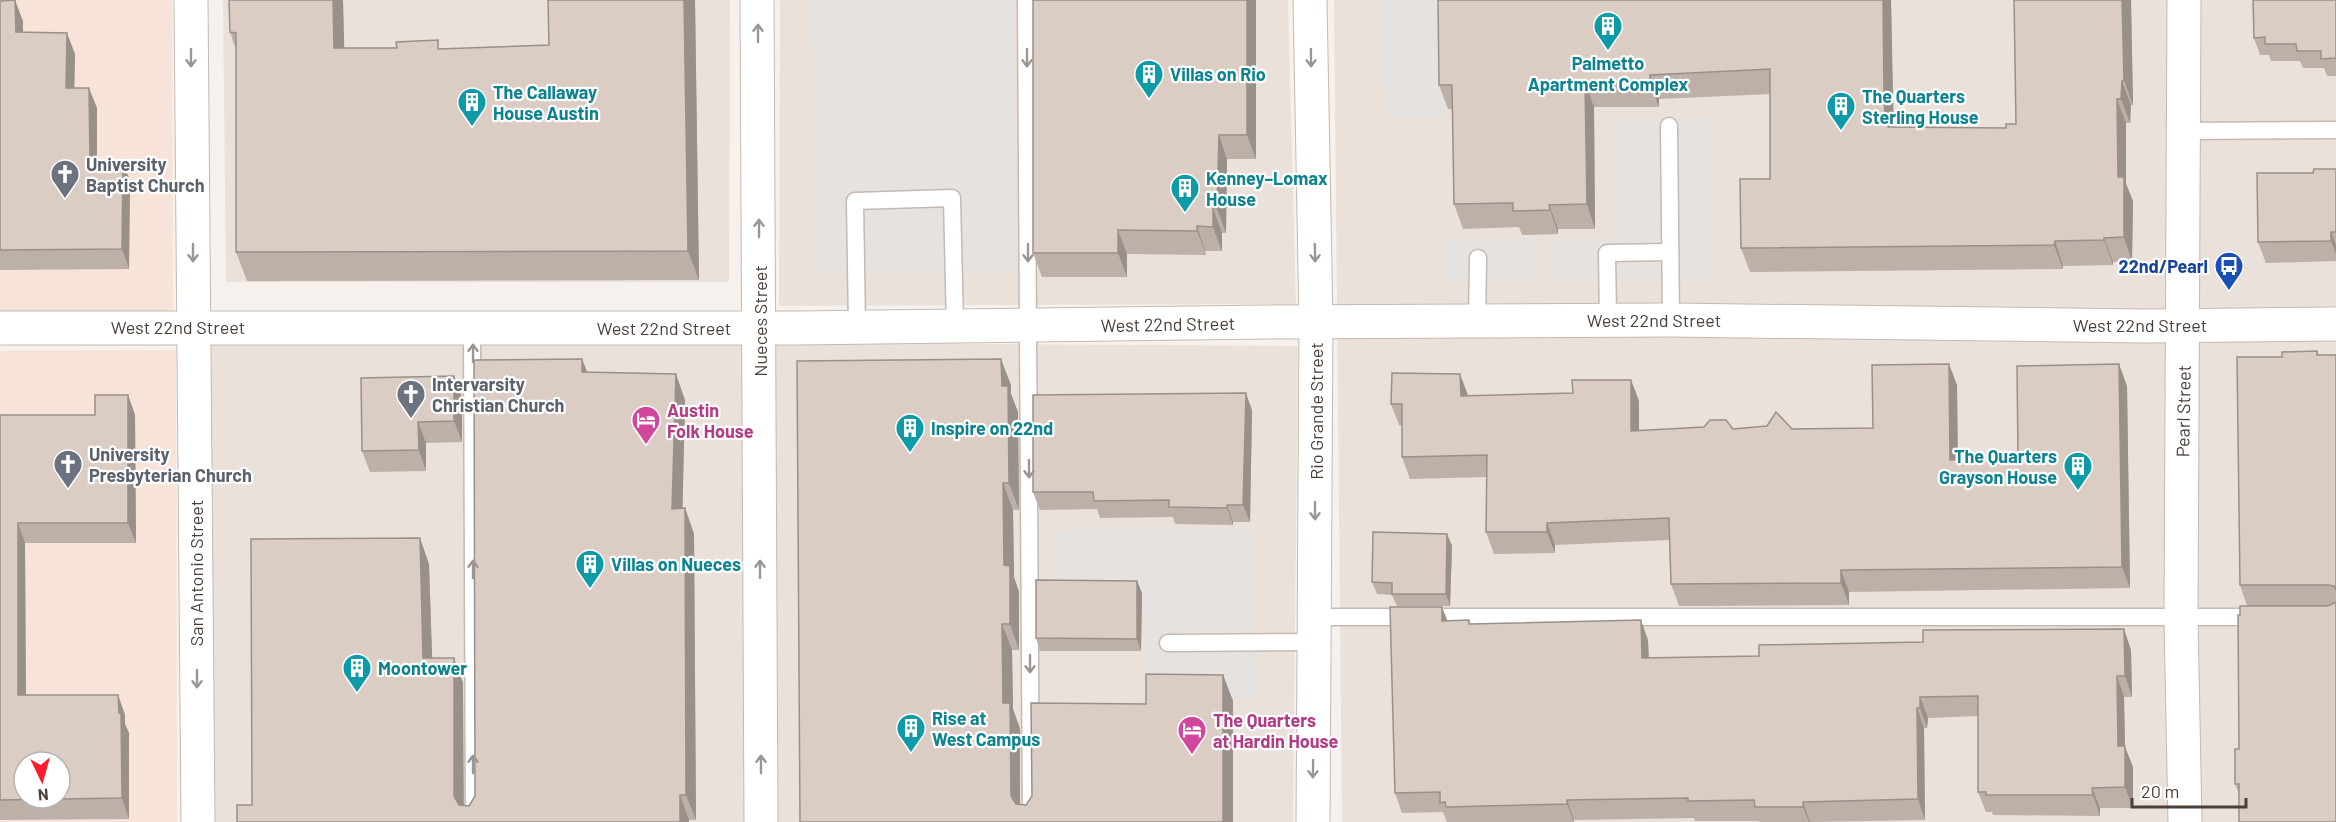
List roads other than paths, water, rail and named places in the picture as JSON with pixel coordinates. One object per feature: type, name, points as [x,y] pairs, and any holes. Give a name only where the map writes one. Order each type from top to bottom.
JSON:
[{"type":"street","name":"San Antonio Street","points":[[191,0],[198,822]]},
{"type":"street","name":"Nueces Street","points":[[757,0],[761,822]]},
{"type":"street","name":"Rio Grande Street","points":[[1310,0],[1316,322],[1313,822]]},
{"type":"street","name":"Pearl Street","points":[[2184,0],[2181,618],[2185,822]]},
{"type":"street","name":"West 22nd Street","points":[[0,328],[760,328],[1608,320],[2184,326],[2336,324]]},
{"type":"lane","points":[[1026,0],[1031,822]]},
{"type":"lane","points":[[1669,126],[1671,320]]},
{"type":"lane","points":[[2183,131],[2336,130]]},
{"type":"lane","points":[[857,327],[855,201],[952,198],[955,326]]},
{"type":"lane","points":[[1608,320],[1607,253],[1670,252]]},
{"type":"lane","points":[[1477,321],[1478,258]]},
{"type":"lane","points":[[472,327],[474,822]]},
{"type":"lane","points":[[1168,643],[1315,630],[2278,617]]},
{"type":"place","name":"Palmetto Apartment Complex","points":[[1608,52]]},
{"type":"place","name":"Villas on Rio","points":[[1149,100]]},
{"type":"place","name":"The Callaway House Austin","points":[[472,128]]},
{"type":"place","name":"The Quarters Sterling House","points":[[1841,132]]},
{"type":"place","name":"University Baptist Church","points":[[65,200]]},
{"type":"place","name":"Kenney–Lomax House","points":[[1185,214]]},
{"type":"place","name":"22nd/Pearl","points":[[2229,292]]},
{"type":"place","name":"Intervarsity Christian Church","points":[[411,420]]},
{"type":"place","name":"Austin Folk House","points":[[646,446]]},
{"type":"place","name":"Inspire on 22nd","points":[[910,454]]},
{"type":"place","name":"University Presbyterian Church","points":[[68,490]]},
{"type":"place","name":"The Quarters Grayson House","points":[[2078,492]]},
{"type":"place","name":"Villas on Nueces","points":[[590,590]]},
{"type":"place","name":"Moontower","points":[[357,694]]},
{"type":"place","name":"Rise at West Campus","points":[[911,754]]},
{"type":"place","name":"The Quarters at Hardin House","points":[[1192,756]]}]
